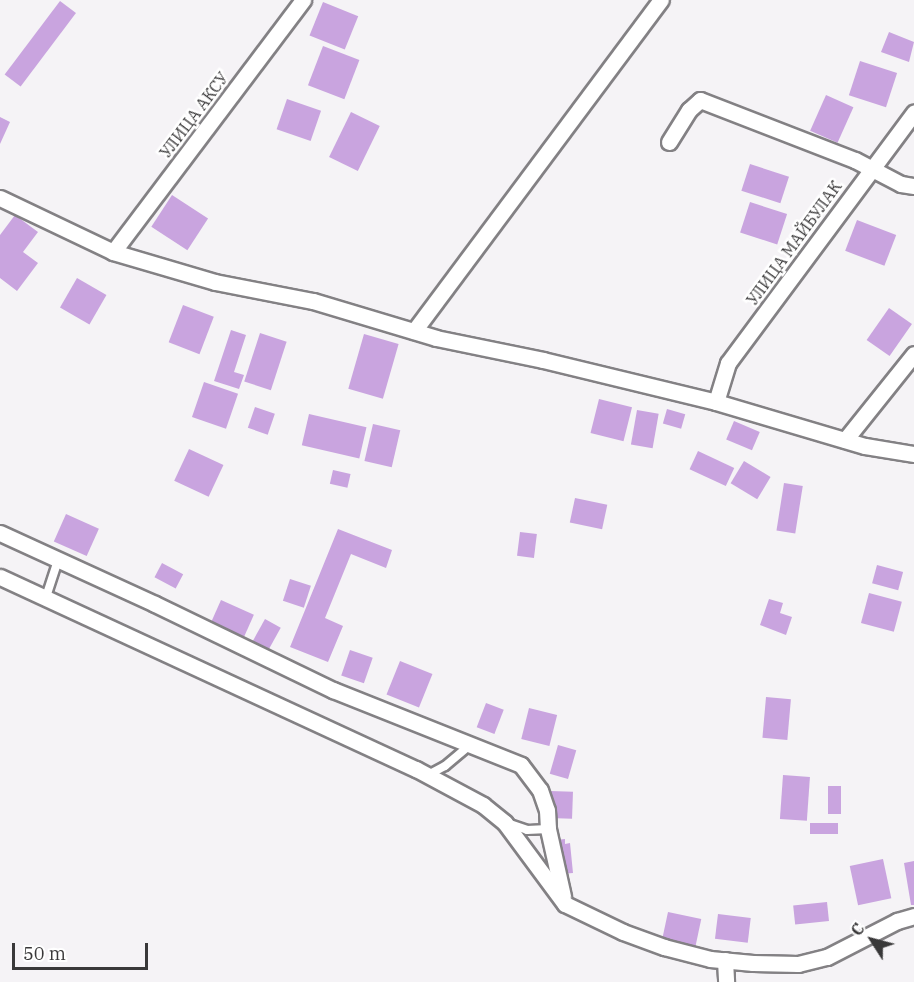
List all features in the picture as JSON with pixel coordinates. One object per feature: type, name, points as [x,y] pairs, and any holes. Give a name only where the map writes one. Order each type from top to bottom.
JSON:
[{"type":"street","name":"УЛИЦА АКСУ","points":[[113,252],[303,0]]},
{"type":"street","points":[[414,331],[661,0]]},
{"type":"street","points":[[669,142],[689,110],[700,100],[872,168],[901,184],[914,186]]},
{"type":"street","name":"УЛИЦА МАЙБУЛАК","points":[[716,402],[728,363],[914,113]]},
{"type":"street","points":[[0,198],[113,252],[215,282],[312,301],[414,331],[716,402],[845,440],[914,454]]},
{"type":"street","points":[[845,440],[914,354]]},
{"type":"street","points":[[0,533],[333,690],[521,765],[540,790],[547,810],[548,829],[565,904]]},
{"type":"street","points":[[0,577],[427,776],[483,806],[506,823],[565,904],[623,932],[664,947],[725,960],[798,963],[827,957],[897,921],[914,916]]},
{"type":"street","points":[[725,960],[726,982]]},
{"type":"lane","points":[[46,597],[58,560]]},
{"type":"lane","points":[[427,776],[445,766],[472,744]]},
{"type":"lane","points":[[506,823],[527,830],[548,829]]},
{"type":"building","points":[[60,1],[76,13],[21,87],[5,74]]},
{"type":"building","points":[[323,2],[358,16],[345,50],[310,35]]},
{"type":"building","points":[[889,32],[914,42],[909,62],[881,52]]},
{"type":"building","points":[[323,46],[359,60],[344,99],[308,85]]},
{"type":"building","points":[[860,61],[897,73],[886,107],[849,95]]},
{"type":"building","points":[[826,95],[853,107],[838,143],[810,131]]},
{"type":"building","points":[[287,99],[321,111],[311,141],[277,129]]},
{"type":"building","points":[[351,112],[380,126],[358,171],[329,157]]},
{"type":"building","points":[[0,117],[10,122],[0,144]]},
{"type":"building","points":[[750,164],[789,177],[780,203],[741,191]]},
{"type":"building","points":[[172,195],[208,218],[187,250],[151,227]]},
{"type":"building","points":[[750,202],[787,214],[777,244],[740,232]]},
{"type":"building","points":[[15,215],[38,232],[23,252],[38,263],[17,291],[0,278],[0,235]]},
{"type":"building","points":[[857,220],[896,235],[884,266],[845,251]]},
{"type":"building","points":[[77,278],[106,295],[89,324],[60,307]]},
{"type":"building","points":[[183,305],[214,317],[199,354],[169,342]]},
{"type":"building","points":[[889,308],[912,324],[890,356],[867,340]]},
{"type":"building","points":[[231,330],[246,335],[234,372],[244,375],[239,389],[214,381]]},
{"type":"building","points":[[260,333],[287,342],[271,390],[244,382]]},
{"type":"building","points":[[364,334],[399,344],[383,399],[348,389]]},
{"type":"building","points":[[204,382],[238,394],[226,429],[192,417]]},
{"type":"building","points":[[599,399],[632,407],[624,441],[591,433]]},
{"type":"building","points":[[255,407],[275,414],[268,435],[248,428]]},
{"type":"building","points":[[667,409],[685,414],[681,429],[663,423]]},
{"type":"building","points":[[637,410],[659,414],[653,448],[631,444]]},
{"type":"building","points":[[309,414],[366,427],[359,458],[302,445]]},
{"type":"building","points":[[734,421],[760,432],[752,450],[726,439]]},
{"type":"building","points":[[373,424],[400,430],[392,467],[364,461]]},
{"type":"building","points":[[189,449],[223,465],[209,497],[174,481]]},
{"type":"building","points":[[698,451],[734,468],[726,486],[690,469]]},
{"type":"building","points":[[744,461],[771,477],[757,499],[731,483]]},
{"type":"building","points":[[333,470],[351,474],[347,488],[330,484]]},
{"type":"building","points":[[784,483],[803,486],[795,533],[776,530]]},
{"type":"building","points":[[575,498],[607,505],[602,529],[570,522]]},
{"type":"building","points":[[66,514],[99,529],[87,556],[54,541]]},
{"type":"building","points":[[338,529],[392,550],[386,568],[351,554],[325,618],[343,626],[328,662],[290,647]]},
{"type":"building","points":[[520,532],[537,534],[534,558],[517,556]]},
{"type":"building","points":[[162,563],[183,574],[176,588],[154,577]]},
{"type":"building","points":[[877,565],[903,572],[898,590],[872,583]]},
{"type":"building","points":[[290,579],[311,586],[304,608],[283,601]]},
{"type":"building","points":[[869,593],[902,602],[894,632],[861,623]]},
{"type":"building","points":[[769,599],[783,603],[780,613],[792,617],[786,635],[760,625]]},
{"type":"building","points":[[221,600],[254,615],[243,638],[210,624]]},
{"type":"building","points":[[265,619],[281,628],[268,650],[252,642]]},
{"type":"building","points":[[350,650],[373,658],[364,683],[341,676]]},
{"type":"building","points":[[400,661],[432,674],[419,707],[387,694]]},
{"type":"building","points":[[766,697],[791,699],[787,740],[762,738]]},
{"type":"building","points":[[486,703],[504,710],[494,734],[477,727]]},
{"type":"building","points":[[529,708],[557,715],[549,746],[521,739]]},
{"type":"building","points":[[558,745],[576,750],[568,779],[550,774]]},
{"type":"building","points":[[783,775],[810,777],[807,821],[780,819]]},
{"type":"building","points":[[828,786],[841,786],[841,814],[828,814]]},
{"type":"building","points":[[550,791],[573,792],[572,819],[549,818]]},
{"type":"building","points":[[810,823],[838,823],[838,834],[810,834]]},
{"type":"building","points":[[565,839],[565,844],[570,843],[573,873],[561,874],[556,840]]},
{"type":"building","points":[[883,859],[891,898],[858,905],[850,866]]},
{"type":"building","points":[[914,861],[914,905],[911,905],[904,863]]},
{"type":"building","points":[[827,902],[829,921],[795,924],[793,906]]},
{"type":"building","points":[[668,912],[701,919],[695,948],[662,941]]},
{"type":"building","points":[[718,914],[751,918],[748,943],[715,939]]}]
